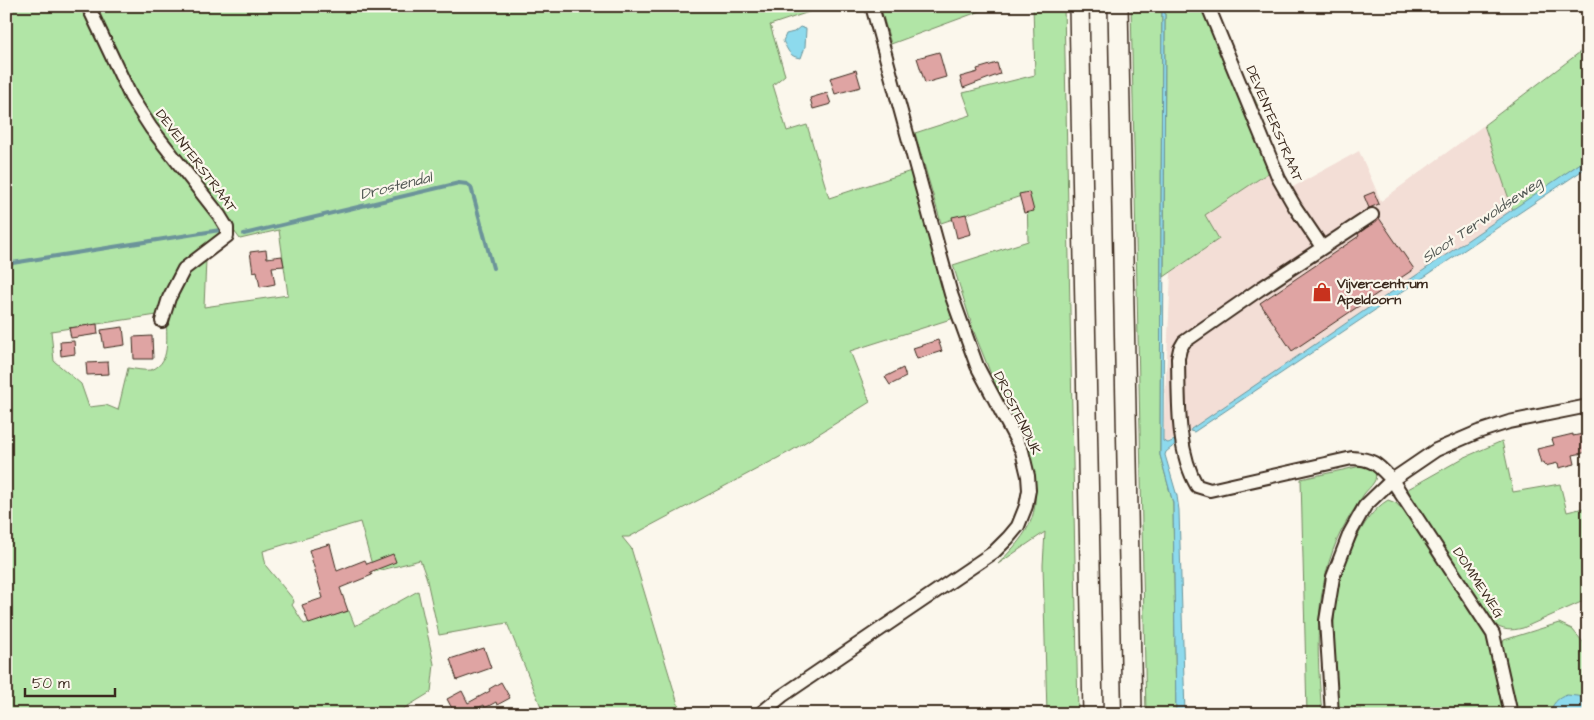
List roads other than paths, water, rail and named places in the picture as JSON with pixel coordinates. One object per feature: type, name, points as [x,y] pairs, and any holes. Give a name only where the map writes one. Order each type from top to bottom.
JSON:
[{"type":"highway","points":[[1079,6],[1093,714]]},
{"type":"highway","points":[[1118,6],[1132,714]]},
{"type":"street","name":"DEVENTERSTRAAT","points":[[88,6],[131,96],[151,128],[227,228],[227,236],[184,269],[169,298],[162,320]]},
{"type":"street","name":"DROSTENDIJK","points":[[760,714],[790,690],[994,552],[1018,526],[1026,506],[1029,490],[1022,451],[977,366],[951,294],[872,6]]},
{"type":"street","name":"DEVENTERSTRAAT","points":[[1208,6],[1280,179],[1295,207],[1322,248]]},
{"type":"street","name":"DOMMEWEG","points":[[1372,214],[1184,342],[1178,358],[1179,422],[1190,474],[1197,486],[1210,490],[1352,458],[1365,459],[1378,464],[1392,480],[1493,634],[1511,714]]},
{"type":"street","points":[[1332,714],[1326,621],[1333,578],[1350,533],[1365,506],[1392,480],[1436,450],[1478,432],[1509,422],[1588,406]]},
{"type":"water","points":[[1162,6],[1165,6],[1163,441],[1168,443],[1177,439],[1177,443],[1165,455],[1177,496],[1179,510],[1185,714],[1176,714],[1173,503],[1160,455]]},
{"type":"water","points":[[800,27],[806,29],[805,47],[801,58],[791,55],[783,41],[786,34],[794,32]]},
{"type":"water","points":[[1588,158],[1588,166],[1586,168],[1194,432],[1190,431],[1191,429]]},
{"type":"water","points":[[1567,695],[1588,699],[1588,714],[1550,714],[1555,702]]},
{"type":"waterway","name":"Drostendal","points":[[244,234],[459,183],[467,184],[471,187],[493,268]]},
{"type":"waterway","name":"Drostendal","points":[[6,264],[220,230]]},
{"type":"place","name":"Vijvercentrum Apeldoorn","points":[[1322,292]]},
{"type":"water label","name":"Sloot Terwoldseweg","points":[[1482,220]]}]
